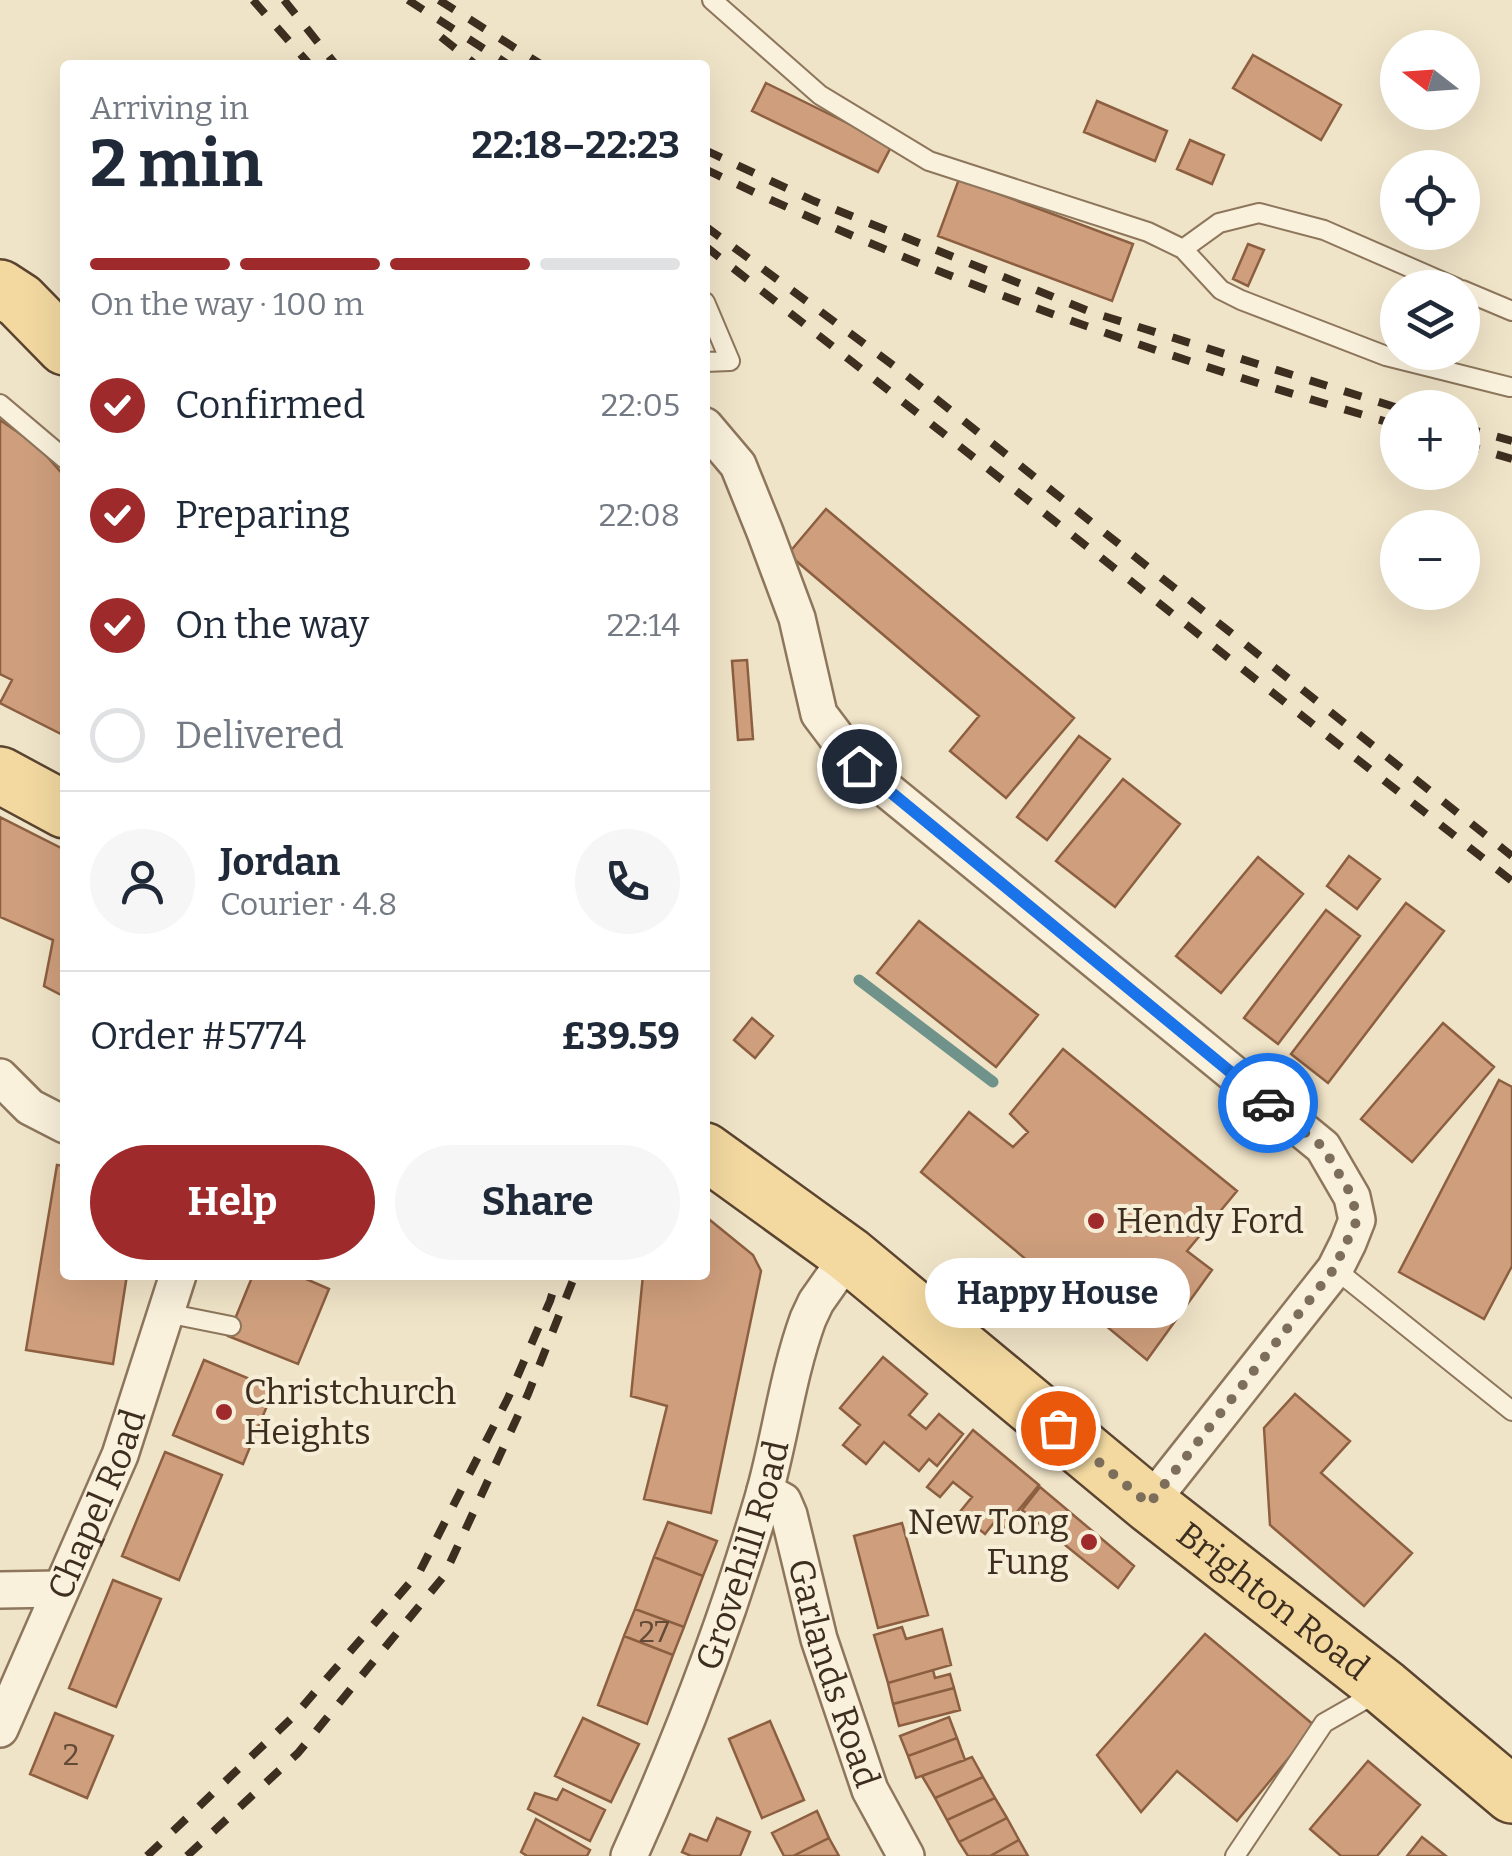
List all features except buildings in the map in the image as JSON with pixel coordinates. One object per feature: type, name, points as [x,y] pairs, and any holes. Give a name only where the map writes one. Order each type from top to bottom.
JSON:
[{"type":"main road","points":[[0,288],[20,301],[60,341]]},
{"type":"main road","points":[[0,775],[60,807]]},
{"type":"main road","name":"Brighton Road","points":[[710,1154],[849,1255],[1149,1504],[1385,1688],[1512,1795]]},
{"type":"street","points":[[710,432],[738,466],[752,499],[797,618],[820,714],[859,766],[1323,1147],[1352,1196],[1357,1220],[1334,1269],[1149,1504]]},
{"type":"street","points":[[0,1076],[30,1107],[60,1122]]},
{"type":"street","name":"Grovehill Road","points":[[629,1856],[670,1764],[729,1611],[764,1491],[803,1332],[816,1302],[849,1255]]},
{"type":"street","name":"Chapel Road","points":[[0,1728],[120,1455],[176,1280]]},
{"type":"street","name":"Garlands Road","points":[[764,1491],[783,1501],[789,1516],[819,1640],[863,1772],[906,1856]]},
{"type":"street","points":[[0,1590],[60,1589]]},
{"type":"lane","points":[[712,0],[820,95],[929,161],[1148,232],[1183,249],[1221,290],[1242,300],[1386,356],[1510,387]]},
{"type":"lane","points":[[1183,249],[1219,223],[1259,212],[1324,230],[1416,270]]},
{"type":"lane","points":[[1480,297],[1512,311]]},
{"type":"lane","points":[[710,314],[730,361],[710,362]]},
{"type":"lane","points":[[0,404],[60,456]]},
{"type":"lane","points":[[1334,1269],[1512,1410]]},
{"type":"lane","points":[[166,1312],[230,1326]]},
{"type":"lane","points":[[1235,1856],[1324,1723],[1385,1688]]},
{"type":"waterway","points":[[859,980],[993,1082]]},
{"type":"railway","points":[[253,0],[306,60]]},
{"type":"railway","points":[[284,0],[332,60]]},
{"type":"railway","points":[[408,0],[501,60]]},
{"type":"railway","points":[[439,0],[534,60]]},
{"type":"railway","points":[[441,37],[470,60]]},
{"type":"railway","points":[[710,152],[814,201],[1091,312],[1380,402]]},
{"type":"railway","points":[[710,171],[874,245],[1046,312],[1380,420]]},
{"type":"railway","points":[[710,230],[901,371],[1512,856]]},
{"type":"railway","points":[[710,250],[1512,881]]},
{"type":"railway","points":[[1480,432],[1512,441]]},
{"type":"railway","points":[[1480,449],[1512,459]]},
{"type":"railway","points":[[147,1856],[296,1714],[420,1571],[508,1398],[556,1280]]},
{"type":"railway","points":[[187,1856],[298,1753],[444,1576],[528,1394],[573,1280]]},
{"type":"way so far","points":[[1058,1428],[1149,1504],[1334,1269],[1357,1220],[1352,1196],[1323,1147],[1268,1103]]},
{"type":"place","name":"Hendy Ford","points":[[1096,1221]]},
{"type":"place","name":"Christchurch Heights","points":[[224,1412]]},
{"type":"place","name":"Happy House","points":[[1058,1428]]},
{"type":"place","name":"New Tong Fung","points":[[1089,1542]]},
{"type":"route","points":[[859,766],[1268,1103]]}]
